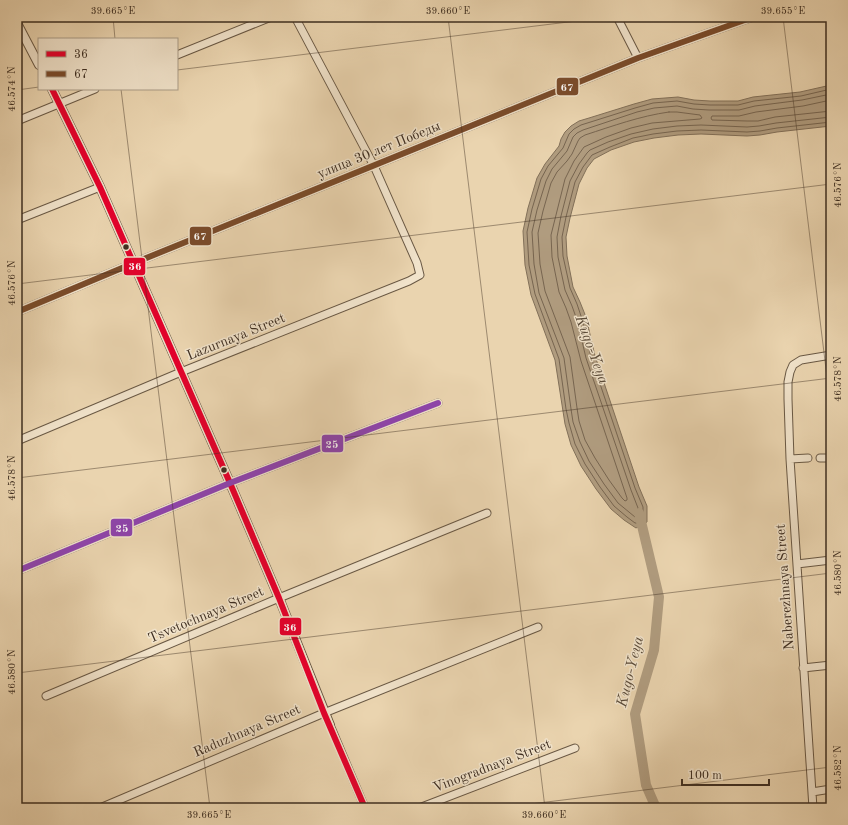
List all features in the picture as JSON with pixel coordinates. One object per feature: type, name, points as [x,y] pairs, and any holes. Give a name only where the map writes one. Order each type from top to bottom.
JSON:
[{"type":"street","points":[[178,55],[271,17]]},
{"type":"street","points":[[295,17],[374,166]]},
{"type":"street","points":[[617,17],[638,58]]},
{"type":"street","name":"улица 30 лет Победы","points":[[17,312],[638,58],[753,17]]},
{"type":"street","points":[[17,25],[38,63]]},
{"type":"street","points":[[52,90],[100,187],[230,483],[365,808]]},
{"type":"street","points":[[17,121],[92,90]]},
{"type":"street","name":"Lazurnaya Street","points":[[17,441],[181,372],[409,281],[420,275],[417,263],[374,166]]},
{"type":"street","points":[[17,220],[100,187]]},
{"type":"street","name":"Naberezhnaya Street","points":[[813,808],[790,459],[788,382],[793,365],[801,360],[831,355]]},
{"type":"street","points":[[17,571],[230,483],[438,403]]},
{"type":"street","points":[[790,459],[808,458]]},
{"type":"street","points":[[820,458],[831,458]]},
{"type":"street","name":"Tsvetochnaya Street","points":[[46,696],[279,598],[487,513]]},
{"type":"street","points":[[797,564],[831,560]]},
{"type":"street","name":"Raduzhnaya Street","points":[[100,808],[324,712],[538,627]]},
{"type":"street","points":[[803,668],[831,665]]},
{"type":"street","name":"Vinogradnaya Street","points":[[419,808],[575,748]]},
{"type":"street","points":[[812,792],[831,789]]},
{"type":"water","points":[[831,85],[831,126],[747,136],[701,134],[678,135],[634,142],[611,150],[594,159],[587,168],[579,184],[566,237],[567,256],[573,287],[586,317],[595,356],[639,487],[647,506],[647,522],[636,528],[611,509],[596,489],[581,466],[571,445],[565,424],[555,360],[531,295],[525,265],[523,231],[537,178],[545,164],[559,146],[565,132],[579,121],[652,99],[678,97],[694,100],[738,101],[753,97],[800,92]]},
{"type":"waterway","name":"Kugo-Yeya","points":[[639,513],[659,597],[654,650],[635,714],[646,785],[656,808]]},
{"type":"transit line","name":"67","points":[[17,312],[638,58],[753,17]]},
{"type":"transit line","name":"36","points":[[52,90],[100,187],[230,483],[279,598],[324,713],[365,808]]},
{"type":"transit line","name":"25","points":[[17,571],[230,483],[438,403]]}]
